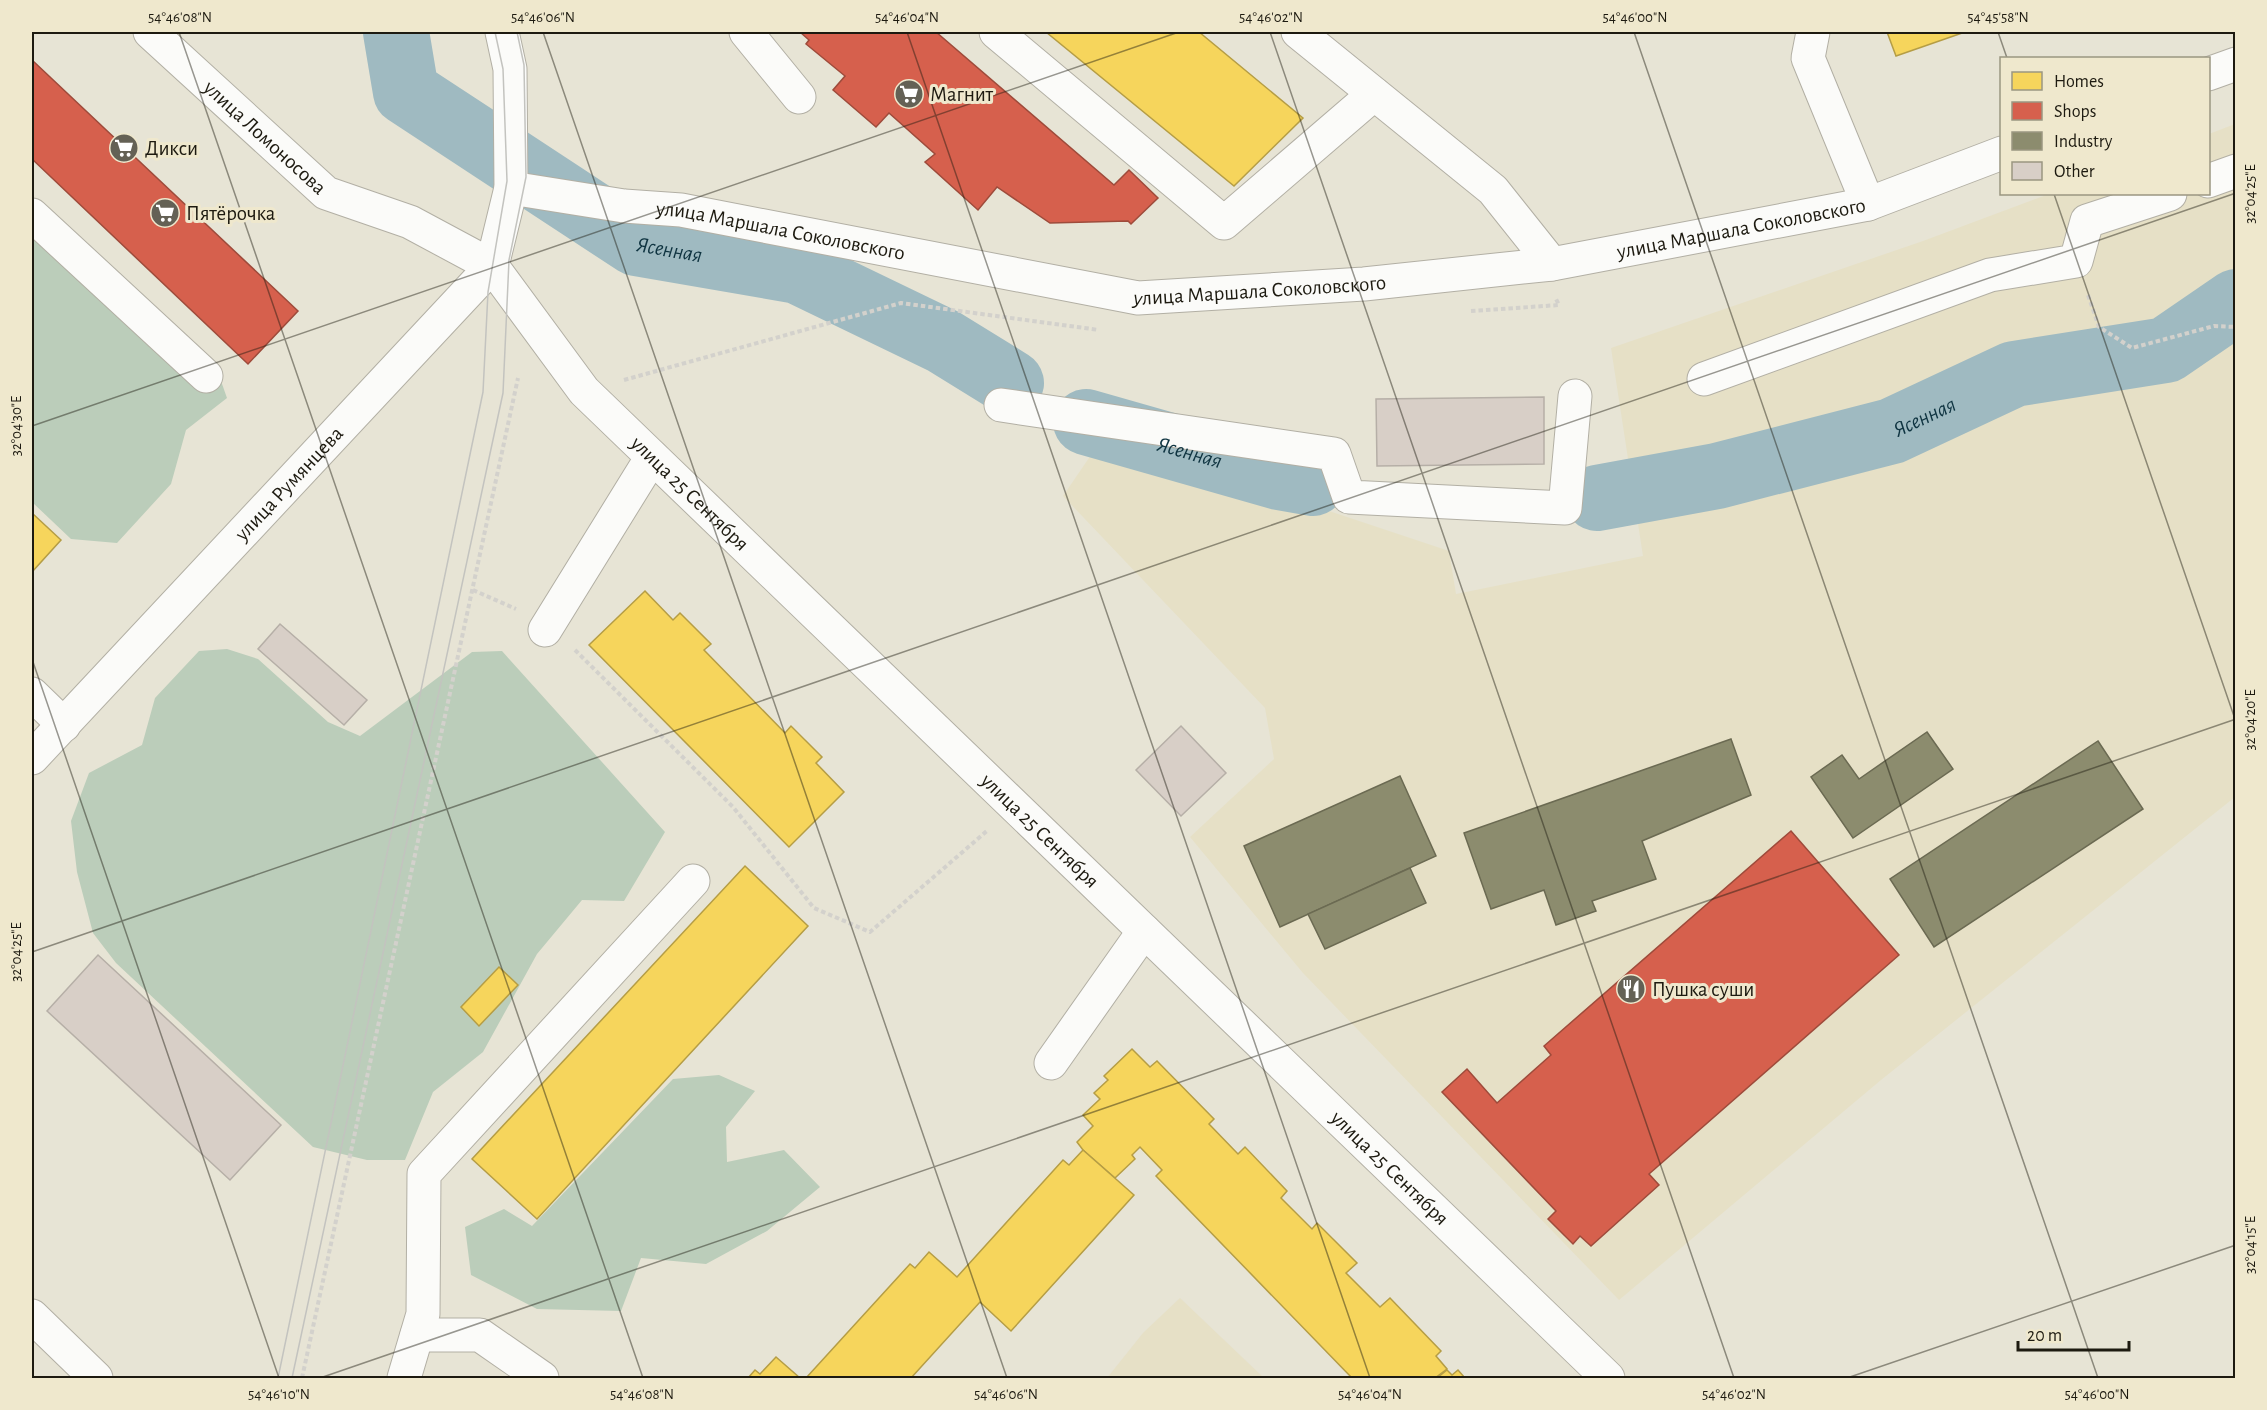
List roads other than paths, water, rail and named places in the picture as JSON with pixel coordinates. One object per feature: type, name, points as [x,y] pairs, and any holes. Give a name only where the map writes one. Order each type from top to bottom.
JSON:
[{"type":"street","name":"улица Ломоносова","points":[[150,32],[326,193],[410,222],[492,266]]},
{"type":"street","points":[[492,266],[516,188],[510,69],[502,32]]},
{"type":"street","points":[[746,32],[799,97]]},
{"type":"street","points":[[996,32],[1224,223],[1374,94]]},
{"type":"street","points":[[1298,32],[1492,190],[1552,264]]},
{"type":"street","points":[[1788,32],[1810,45],[1868,204]]},
{"type":"street","points":[[2210,73],[2235,64]]},
{"type":"street","name":"улица Маршала Соколовского","points":[[516,188],[621,206],[681,210],[1138,298],[1364,284],[1552,264],[1868,204],[2000,153]]},
{"type":"street","points":[[2210,179],[2235,171]]},
{"type":"street","points":[[1704,380],[1990,275],[2076,261],[2087,221],[2167,195]]},
{"type":"street","points":[[32,215],[206,376]]},
{"type":"street","name":"улица 25 Сентября","points":[[492,266],[584,392],[1608,1378]]},
{"type":"street","name":"улица Румянцева","points":[[32,758],[378,384],[492,266]]},
{"type":"street","points":[[1001,405],[1334,454],[1349,498],[1566,508],[1575,396]]},
{"type":"street","points":[[547,627],[651,457]]},
{"type":"street","points":[[32,694],[64,724]]},
{"type":"street","points":[[404,1378],[423,1314],[424,1174],[693,881]]},
{"type":"street","points":[[1051,1063],[1144,931]]},
{"type":"street","points":[[32,1316],[96,1378]]},
{"type":"street","points":[[417,1335],[480,1335],[542,1378]]},
{"type":"waterway","name":"Ясенная","points":[[396,32],[406,92],[636,243],[798,271],[943,341],[1011,383]]},
{"type":"waterway","name":"Ясенная","points":[[1597,498],[1717,476],[1892,431],[2014,374],[2166,350],[2236,302]]},
{"type":"waterway","name":"Ясенная","points":[[1086,422],[1279,477],[1313,483]]},
{"type":"tram line","points":[[278,1378],[483,392],[488,292],[507,181],[503,69],[495,32]]},
{"type":"tram line","points":[[292,1378],[503,393],[509,260],[526,177],[524,65],[517,32]]},
{"type":"place","name":"Магнит","points":[[909,94]]},
{"type":"place","name":"Дикси","points":[[124,148]]},
{"type":"place","name":"Пятёрочка","points":[[165,213]]},
{"type":"place","name":"Пушка суши","points":[[1631,989]]}]
